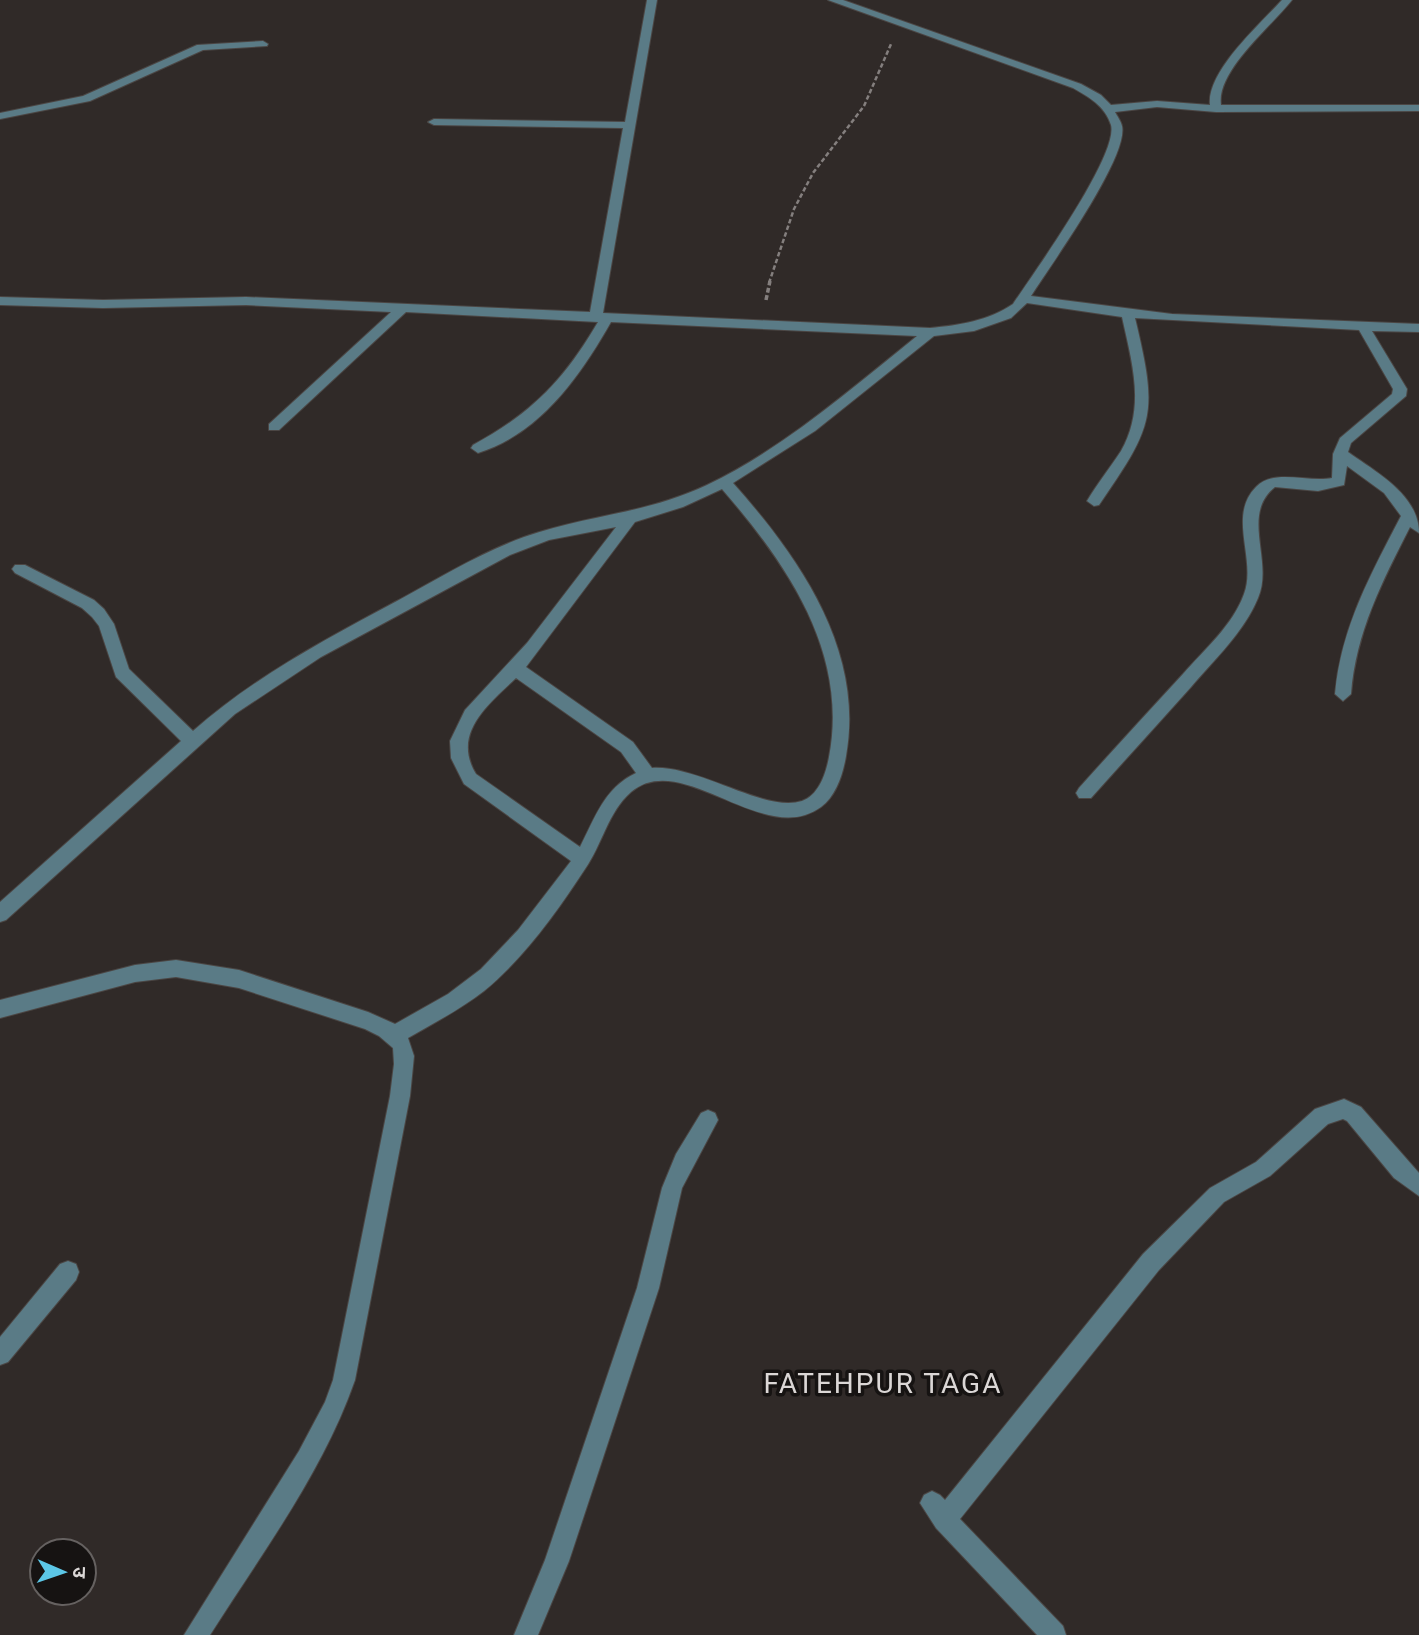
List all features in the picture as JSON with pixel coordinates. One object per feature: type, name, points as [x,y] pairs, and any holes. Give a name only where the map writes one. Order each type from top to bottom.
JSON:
[{"type":"street","points":[[478,449],[539,412],[558,393],[601,319],[629,125],[652,0]]},
{"type":"street","points":[[0,301],[103,304],[246,301],[930,332],[951,331],[1006,315],[1026,299],[1104,172],[1115,144],[1117,127],[1108,108],[1097,97],[1077,86],[833,0]]},
{"type":"street","points":[[1216,109],[1214,94],[1221,76],[1287,0]]},
{"type":"street","points":[[4,112],[86,99],[201,47],[263,44]]},
{"type":"street","points":[[1108,108],[1157,104],[1216,109],[1419,108]]},
{"type":"street","points":[[434,122],[629,125]]},
{"type":"street","points":[[1026,299],[1127,313],[1419,328]]},
{"type":"street","points":[[274,428],[402,309]]},
{"type":"street","points":[[1094,501],[1137,437],[1145,405],[1142,371],[1127,313]]},
{"type":"street","points":[[1085,793],[1223,640],[1239,617],[1255,586],[1257,570],[1250,511],[1258,492],[1272,482],[1318,486],[1339,481],[1340,454],[1345,441],[1399,396],[1397,379],[1363,326]]},
{"type":"street","points":[[0,914],[191,740],[276,676],[479,563],[547,536],[628,521],[679,503],[723,481],[838,406],[930,332]]},
{"type":"street","points":[[1340,454],[1389,489],[1414,522],[1354,625],[1344,660],[1343,694]]},
{"type":"street","points":[[395,1035],[487,976],[582,859],[616,796],[635,779],[648,776],[689,778],[716,786],[762,807],[783,811],[810,806],[821,798],[833,777],[839,755],[843,728],[840,687],[812,603],[785,555],[723,481]]},
{"type":"street","points":[[582,859],[470,779],[462,766],[457,749],[461,733],[470,717],[515,668],[580,588],[628,521]]},
{"type":"street","points":[[20,569],[88,604],[98,613],[106,624],[122,672],[191,740]]},
{"type":"street","points":[[515,668],[627,747],[648,776]]},
{"type":"street","points":[[0,1009],[38,1003],[156,969],[186,969],[245,981],[361,1019],[395,1035],[404,1060],[400,1096],[344,1380],[334,1408],[307,1459],[196,1635]]},
{"type":"street","points":[[1054,1635],[938,1511],[1151,1262],[1217,1195],[1263,1169],[1322,1116],[1344,1109],[1354,1114],[1401,1171],[1419,1186]]},
{"type":"street","points":[[526,1635],[557,1561],[648,1288],[672,1188],[683,1161],[708,1120]]},
{"type":"street","points":[[0,1354],[68,1272]]},
{"type":"path","points":[[761,324],[772,268],[794,209],[813,173],[864,106],[893,39],[908,25]]},
{"type":"district","name":"FATEHPUR TAGA","points":[[883,1383]]}]
